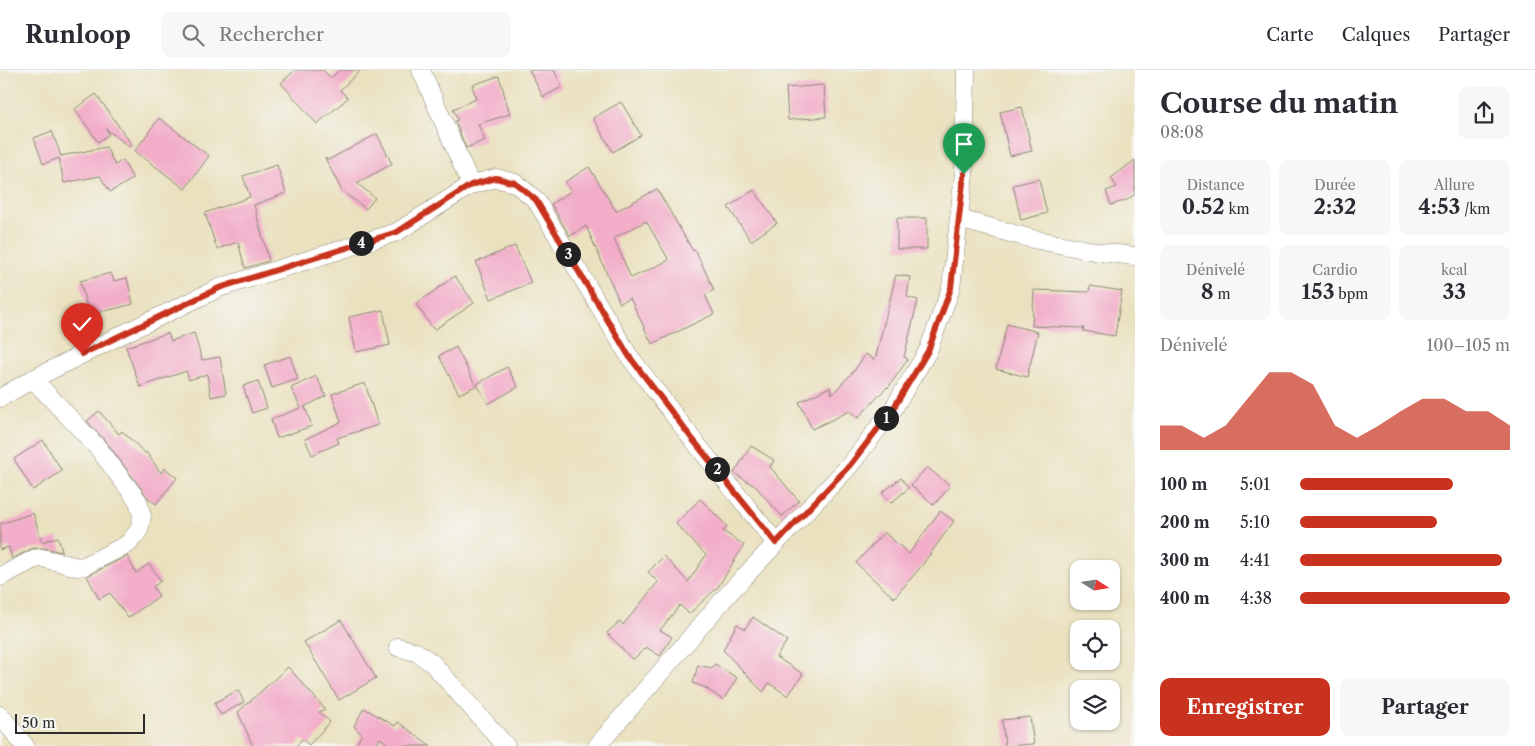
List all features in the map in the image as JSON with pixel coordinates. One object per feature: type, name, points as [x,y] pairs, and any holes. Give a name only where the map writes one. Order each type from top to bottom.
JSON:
[{"type":"street","points":[[421,70],[471,185]]},
{"type":"street","points":[[597,746],[728,593],[850,465],[893,409],[928,351],[951,288],[964,174],[966,70]]},
{"type":"street","points":[[0,398],[33,379],[130,330],[219,288],[397,232],[471,185],[496,178],[515,183],[536,200],[629,356],[776,543]]},
{"type":"street","points":[[959,219],[1033,239],[1099,252],[1135,256]]},
{"type":"street","points":[[0,577],[42,558],[84,566],[128,544],[139,530],[142,516],[138,502],[99,449],[33,379]]},
{"type":"street","points":[[398,647],[416,652],[432,663],[506,746]]},
{"type":"street","points":[[0,715],[25,746]]},
{"type":"building","points":[[295,70],[323,70],[331,78],[339,70],[361,70],[340,90],[348,98],[317,124],[281,83]]},
{"type":"building","points":[[529,70],[554,70],[562,87],[543,97]]},
{"type":"building","points":[[499,76],[510,114],[478,124],[485,140],[466,148],[455,121],[458,120],[453,109],[476,99],[472,85]]},
{"type":"building","points":[[824,85],[826,117],[788,120],[786,88]]},
{"type":"building","points":[[96,94],[132,145],[130,147],[106,129],[109,134],[98,142],[75,109]]},
{"type":"building","points":[[621,102],[641,135],[613,152],[593,118]]},
{"type":"building","points":[[1022,107],[1032,151],[1010,156],[1000,112]]},
{"type":"building","points":[[159,118],[209,156],[185,189],[135,151]]},
{"type":"building","points":[[52,131],[61,156],[106,147],[115,165],[123,160],[133,179],[110,192],[100,176],[64,183],[59,158],[43,164],[34,138]]},
{"type":"building","points":[[377,134],[392,164],[357,183],[375,198],[366,209],[342,191],[325,158],[328,160]]},
{"type":"building","points":[[1135,160],[1135,194],[1127,200],[1111,205],[1106,191],[1117,187],[1111,178]]},
{"type":"building","points":[[277,165],[286,193],[254,205],[269,261],[245,268],[238,242],[217,249],[205,213],[250,197],[243,176]]},
{"type":"building","points":[[589,167],[616,211],[657,189],[693,251],[695,250],[714,290],[705,295],[714,314],[652,344],[630,298],[620,303],[586,226],[570,236],[551,204],[571,191],[565,182]],"holes":[[[646,221],[669,260],[631,278],[614,238]]]},
{"type":"building","points":[[1039,179],[1047,213],[1021,220],[1013,185]]},
{"type":"building","points":[[754,190],[777,223],[751,241],[728,207]]},
{"type":"building","points":[[897,218],[927,218],[927,249],[897,249]]},
{"type":"building","points":[[515,246],[531,283],[491,299],[476,262]]},
{"type":"building","points":[[111,273],[114,281],[127,278],[133,304],[89,315],[80,281]]},
{"type":"building","points":[[896,275],[910,277],[907,297],[918,300],[904,357],[908,359],[888,388],[858,418],[850,411],[812,429],[799,402],[830,387],[832,394],[854,371],[866,354],[875,360]]},
{"type":"building","points":[[455,276],[474,303],[434,330],[416,304]]},
{"type":"building","points":[[1090,286],[1122,291],[1115,336],[1083,331],[1084,328],[1032,326],[1034,290],[1089,292]]},
{"type":"building","points":[[383,310],[390,345],[356,352],[349,317]]},
{"type":"building","points":[[1007,324],[1038,332],[1027,377],[996,369]]},
{"type":"building","points":[[168,333],[171,341],[194,333],[202,360],[220,357],[226,394],[211,397],[207,374],[189,380],[186,371],[140,387],[126,347]]},
{"type":"building","points":[[456,347],[476,386],[459,394],[439,356]]},
{"type":"building","points":[[290,356],[298,379],[272,388],[264,365]]},
{"type":"building","points":[[507,367],[518,387],[488,404],[477,384]]},
{"type":"building","points":[[316,376],[326,396],[304,407],[312,426],[277,438],[271,419],[301,408],[291,388]]},
{"type":"building","points":[[258,381],[267,408],[252,413],[243,386]]},
{"type":"building","points":[[365,383],[378,425],[337,438],[339,443],[312,455],[305,439],[341,422],[332,394]]},
{"type":"building","points":[[99,411],[119,434],[122,431],[146,452],[161,473],[165,468],[177,478],[156,504],[148,498],[107,443],[87,421]]},
{"type":"building","points":[[43,440],[62,471],[33,490],[14,459]]},
{"type":"building","points":[[751,446],[774,460],[770,467],[799,501],[782,516],[756,487],[734,473]]},
{"type":"building","points":[[927,467],[950,486],[934,505],[911,485]]},
{"type":"building","points":[[901,478],[909,488],[891,503],[882,493]]},
{"type":"building","points":[[700,499],[727,526],[723,531],[744,545],[718,587],[689,614],[680,605],[660,630],[672,637],[660,656],[646,647],[633,660],[607,633],[620,621],[623,625],[658,582],[648,572],[664,556],[688,582],[706,555],[676,524]]},
{"type":"building","points":[[940,511],[954,521],[920,568],[894,598],[856,563],[884,532],[909,554]]},
{"type":"building","points":[[33,513],[42,542],[58,537],[62,552],[44,548],[33,548],[12,559],[9,547],[0,550],[0,524]]},
{"type":"building","points":[[127,556],[136,573],[149,564],[161,581],[153,587],[159,596],[128,618],[110,593],[99,599],[87,576]]},
{"type":"building","points":[[753,617],[787,641],[776,657],[803,674],[788,696],[769,683],[763,692],[723,650],[737,624],[745,629]]},
{"type":"building","points":[[341,620],[376,678],[339,700],[304,642]]},
{"type":"building","points":[[715,664],[737,678],[723,700],[704,687],[693,683],[698,665],[712,668]]},
{"type":"building","points":[[288,667],[325,709],[319,712],[330,722],[309,745],[302,739],[296,746],[253,746],[238,712]]},
{"type":"building","points":[[238,690],[244,702],[221,715],[214,703]]},
{"type":"building","points":[[364,708],[395,726],[398,722],[431,746],[391,746],[380,738],[376,746],[355,746],[362,734],[354,726]]},
{"type":"building","points":[[1030,717],[1034,744],[1005,746],[1002,720]]},
{"type":"route","points":[[82,354],[219,288],[397,232],[471,185],[496,178],[515,183],[536,200],[629,356],[776,543],[850,465],[893,409],[928,351],[951,288],[964,174]]}]
